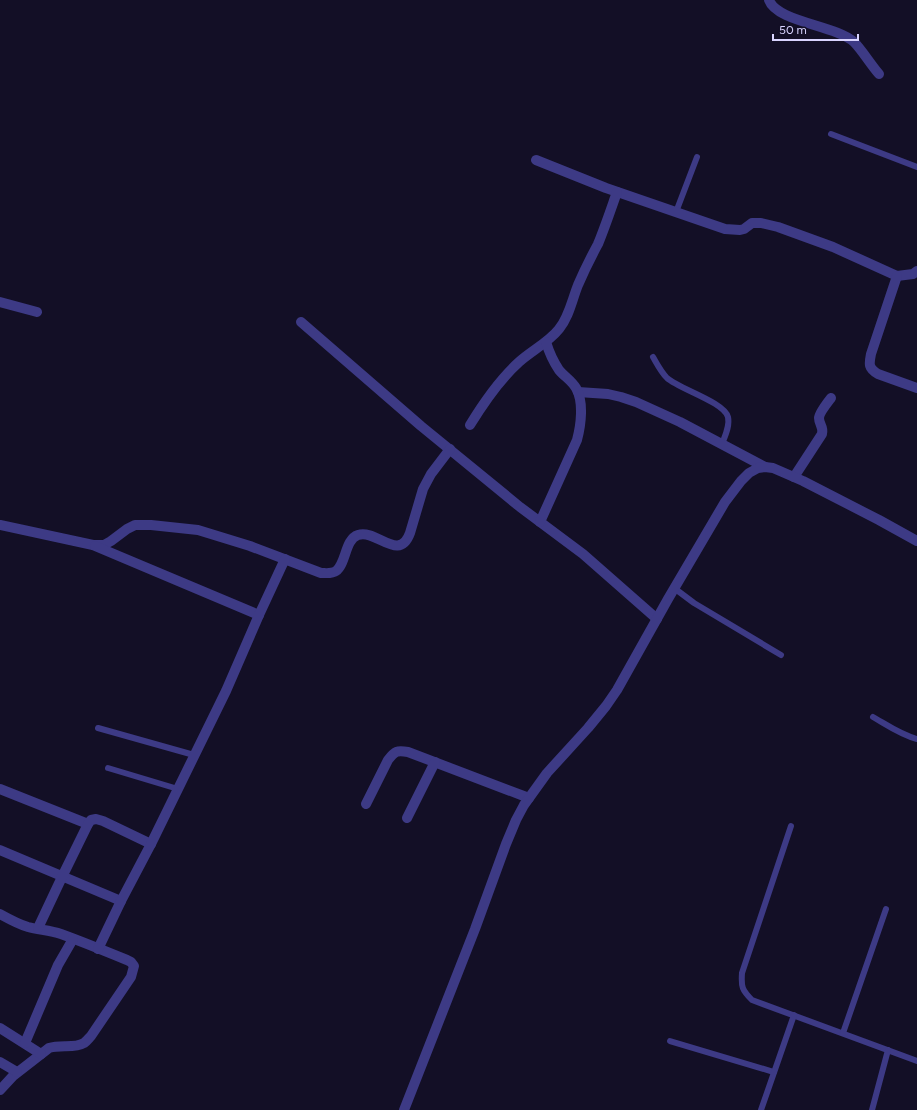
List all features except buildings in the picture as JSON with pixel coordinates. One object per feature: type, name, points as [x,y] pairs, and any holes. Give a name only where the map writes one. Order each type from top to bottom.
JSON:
[{"type":"street","points":[[769,0],[776,9],[783,14],[843,35],[854,42],[879,74]]},
{"type":"street","points":[[536,160],[617,192],[725,229],[744,229],[752,223],[778,227],[833,247],[897,276],[913,274],[917,271]]},
{"type":"street","points":[[470,425],[490,394],[505,376],[518,363],[558,331],[566,318],[581,278],[598,243],[617,192]]},
{"type":"street","points":[[897,276],[873,348],[870,367],[878,374],[917,388]]},
{"type":"street","points":[[0,302],[37,312]]},
{"type":"street","points":[[300,322],[450,449],[540,522],[583,554],[657,619]]},
{"type":"street","points":[[540,522],[577,440],[581,420],[578,392],[575,386],[555,364],[546,342]]},
{"type":"street","points":[[578,392],[608,394],[636,402],[680,422],[765,467]]},
{"type":"street","points":[[794,477],[822,434],[823,428],[820,415],[831,398]]},
{"type":"street","points":[[93,545],[104,545],[135,525],[151,524],[198,530],[250,546],[321,573],[329,574],[336,572],[340,567],[350,542],[354,537],[364,534],[398,546],[405,543],[410,533],[423,489],[431,474],[450,449]]},
{"type":"street","points":[[404,1110],[516,820],[529,798],[547,773],[588,728],[617,690],[674,588],[725,502],[737,486],[749,473],[758,468],[773,468],[866,513],[917,540]]},
{"type":"street","points":[[0,525],[93,545],[259,615]]},
{"type":"street","points":[[98,948],[226,691],[285,560]]},
{"type":"street","points":[[366,804],[388,760],[396,752],[401,751],[408,752],[529,798]]},
{"type":"street","points":[[407,818],[435,762]]},
{"type":"street","points":[[0,789],[88,824]]},
{"type":"street","points":[[38,928],[91,820],[96,819],[103,821],[151,844]]},
{"type":"street","points":[[0,850],[121,901]]},
{"type":"street","points":[[0,914],[11,921],[22,925],[47,930],[98,948],[131,962],[134,966],[131,977],[91,1036],[84,1042],[73,1046],[56,1046],[49,1048],[17,1072],[0,1090]]},
{"type":"street","points":[[25,1044],[55,971],[73,939]]},
{"type":"street","points":[[0,1028],[41,1054]]},
{"type":"street","points":[[0,1062],[17,1072]]},
{"type":"lane","points":[[831,134],[917,167]]},
{"type":"lane","points":[[676,212],[697,157]]},
{"type":"lane","points":[[653,357],[660,370],[667,378],[724,410],[728,416],[728,429],[722,444]]},
{"type":"lane","points":[[674,588],[694,603],[780,654]]},
{"type":"lane","points":[[873,717],[911,738],[917,739]]},
{"type":"lane","points":[[98,728],[194,755]]},
{"type":"lane","points":[[108,768],[178,789]]},
{"type":"lane","points":[[791,826],[742,973],[741,984],[745,993],[752,1000],[917,1060]]},
{"type":"lane","points":[[843,1033],[886,909]]},
{"type":"lane","points":[[761,1110],[794,1015]]},
{"type":"lane","points":[[670,1041],[774,1072]]},
{"type":"lane","points":[[872,1110],[888,1050]]}]
